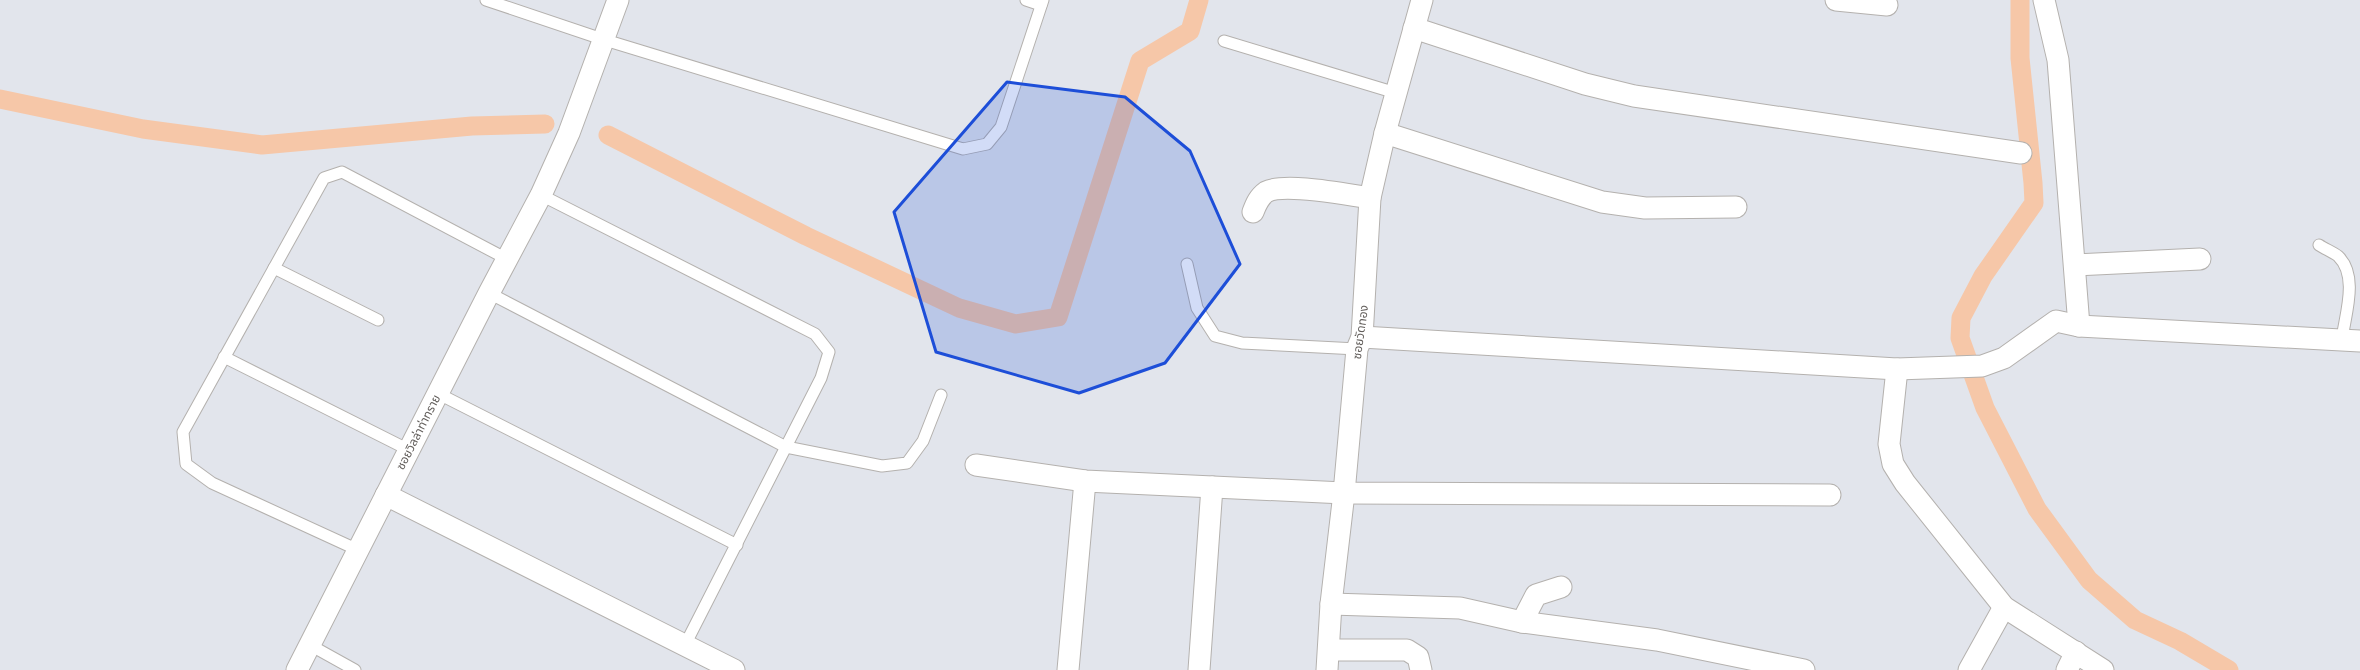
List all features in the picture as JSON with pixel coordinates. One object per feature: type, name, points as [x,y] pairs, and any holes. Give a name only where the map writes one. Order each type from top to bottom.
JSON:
[{"type":"street","name":"ซอยวิลล่าท่าทราย","points":[[297,670],[489,293],[541,195],[569,133],[605,40],[618,0]]},
{"type":"street","name":"ซอยวัดทอง","points":[[1328,660],[1331,604],[1359,343],[1370,198],[1385,133],[1422,0]]},
{"type":"street","points":[[1836,0],[1887,5]]},
{"type":"street","points":[[2044,0],[2058,60],[2080,326]]},
{"type":"street","points":[[1414,28],[1585,84],[1634,96],[2021,153]]},
{"type":"street","points":[[1385,133],[1602,202],[1645,208],[1736,207]]},
{"type":"street","points":[[1253,212],[1256,202],[1267,192],[1284,188],[1370,198]]},
{"type":"street","points":[[2075,265],[2200,259]]},
{"type":"street","points":[[1359,343],[1896,369],[1982,366],[2004,358],[2056,321],[2080,326],[2351,340]]},
{"type":"street","points":[[1896,369],[1889,444],[1894,464],[1906,483],[2004,607],[2072,661],[2103,670]]},
{"type":"street","points":[[976,465],[1085,481],[1344,493],[1830,495]]},
{"type":"street","points":[[1068,670],[1085,481]]},
{"type":"street","points":[[1199,670],[1212,487]]},
{"type":"street","points":[[386,496],[734,670]]},
{"type":"street","points":[[1522,622],[1536,595],[1561,587]]},
{"type":"street","points":[[1331,604],[1460,608],[1522,622],[1658,640],[1804,670]]},
{"type":"street","points":[[1969,670],[2004,607]]},
{"type":"street","points":[[1328,660],[1407,650],[1418,657],[1421,670]]},
{"type":"lane","points":[[486,0],[605,40],[963,149],[987,144],[1001,127],[1042,2],[1026,0]]},
{"type":"lane","points":[[1224,41],[1396,92]]},
{"type":"lane","points":[[358,550],[212,483],[186,464],[183,432],[324,178],[342,172],[507,259]]},
{"type":"lane","points":[[541,195],[815,334],[829,352],[821,378],[685,646]]},
{"type":"lane","points":[[2319,245],[2338,256],[2347,271],[2350,285],[2351,340]]},
{"type":"lane","points":[[1187,264],[1197,308],[1215,336],[1242,343],[1359,343]]},
{"type":"lane","points":[[274,268],[378,320]]},
{"type":"lane","points":[[489,293],[786,447],[882,466],[907,463],[923,441],[941,395]]},
{"type":"lane","points":[[224,357],[409,450]]},
{"type":"lane","points":[[438,393],[736,545]]},
{"type":"lane","points":[[310,645],[355,670]]},
{"type":"highlighted area","points":[[1007,82],[1125,97],[1190,151],[1240,264],[1165,363],[1079,393],[936,352],[894,212]]},
{"type":"waterway","points":[[608,135],[806,236],[959,308],[1016,324],[1058,317],[1140,61],[1190,31],[1199,0]]},
{"type":"waterway","points":[[2020,0],[2020,58],[2034,203],[1983,276],[1961,318],[1960,338],[1985,408],[2037,509],[2089,580],[2135,620],[2180,641],[2229,670]]},
{"type":"waterway","points":[[0,99],[143,129],[262,145],[472,126],[545,124]]}]
